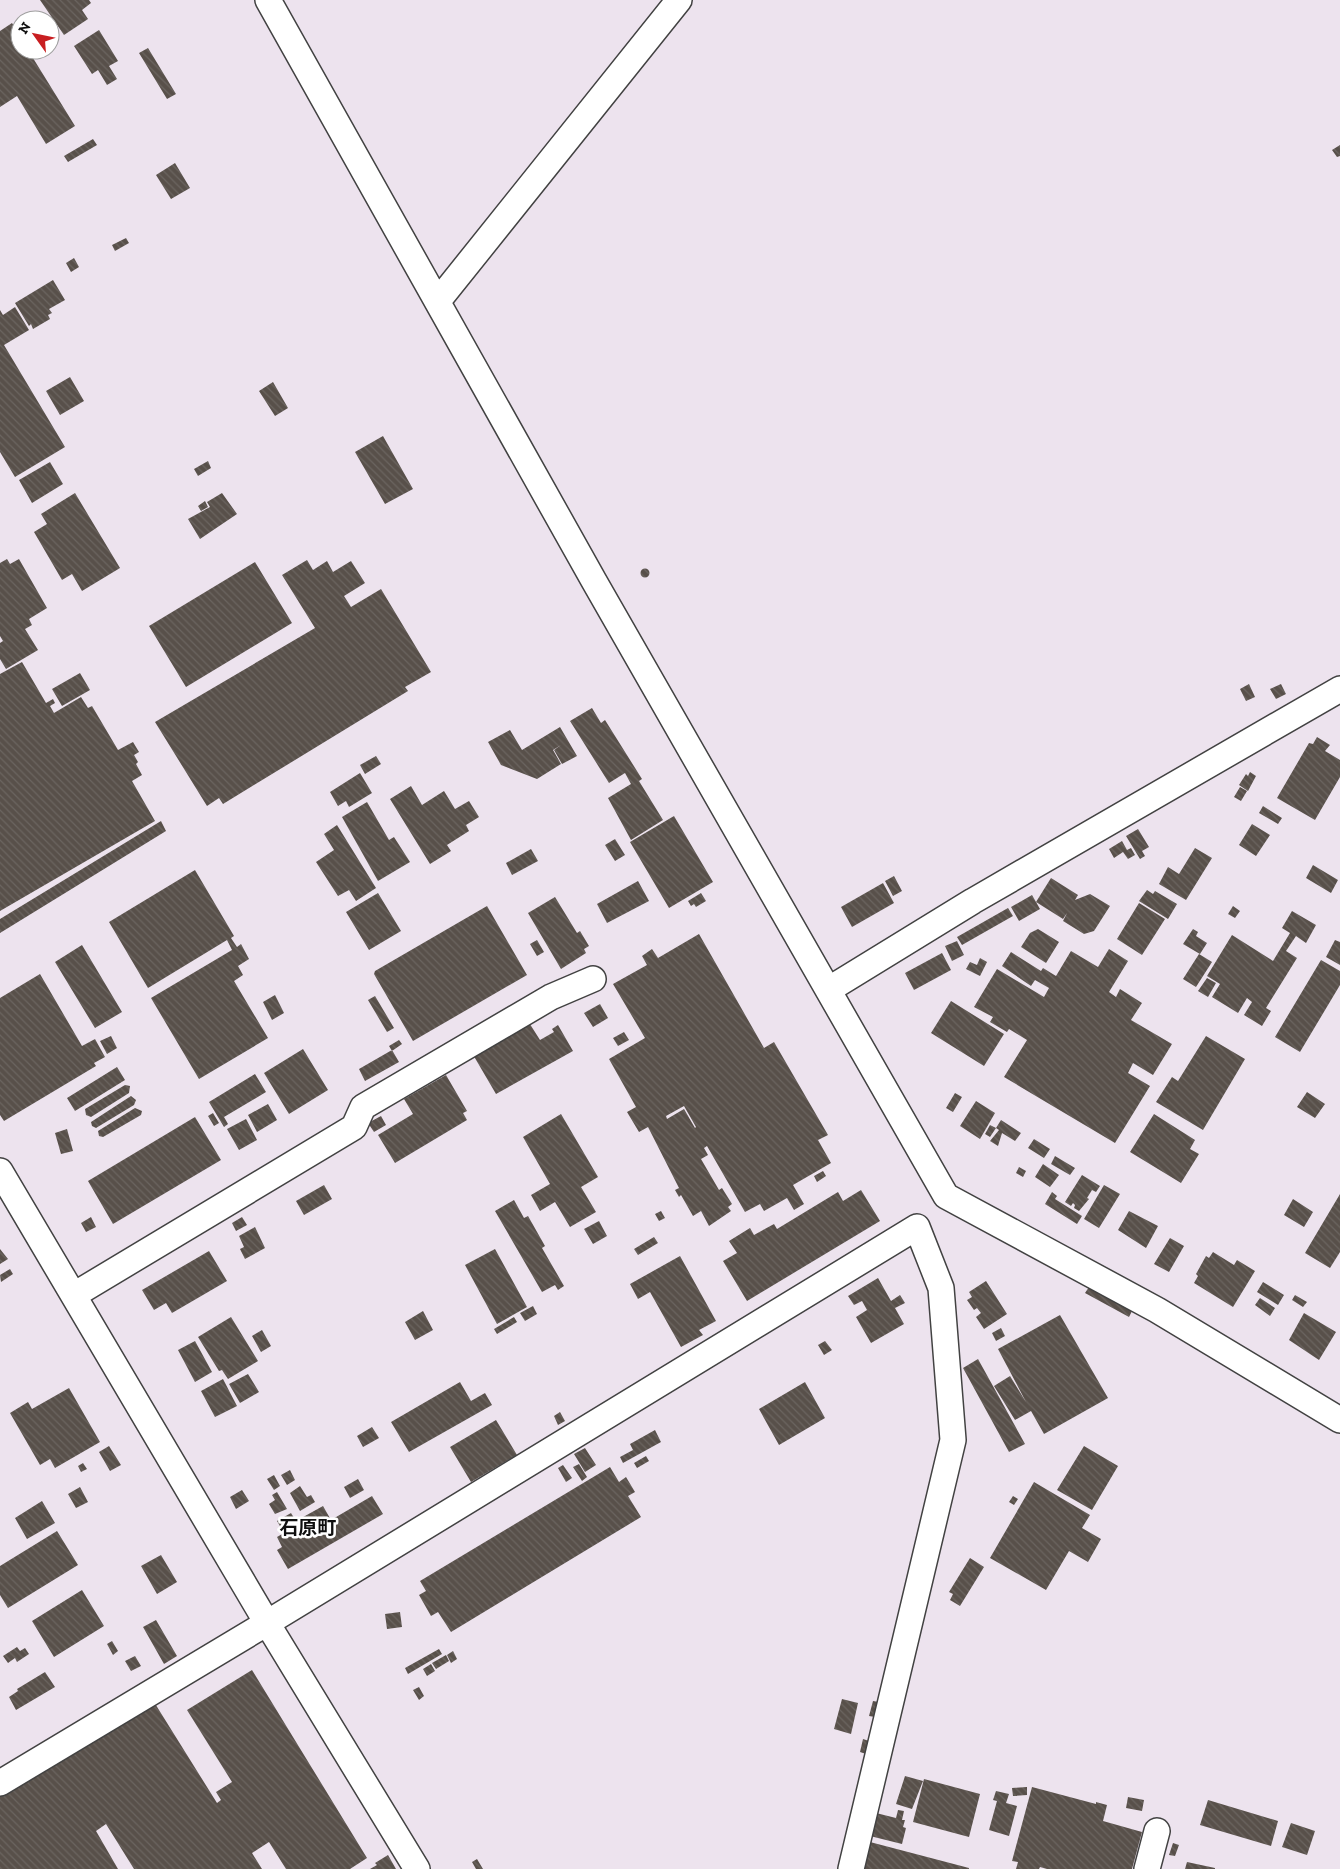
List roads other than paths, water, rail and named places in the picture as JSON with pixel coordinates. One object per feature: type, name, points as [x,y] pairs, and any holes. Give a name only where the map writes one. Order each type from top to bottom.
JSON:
[{"type":"lane","points":[[268,0],[594,581],[946,1196],[1157,1310],[1340,1420]]},
{"type":"lane","points":[[438,301],[679,0]]},
{"type":"lane","points":[[828,990],[973,901],[1340,689]]},
{"type":"lane","points":[[74,1295],[354,1127],[363,1107],[551,997],[593,979]]},
{"type":"lane","points":[[0,1171],[267,1623],[417,1869]]},
{"type":"lane","points":[[0,1783],[267,1623],[917,1226],[941,1288],[953,1440],[851,1869]]},
{"type":"lane","points":[[1147,1869],[1157,1831]]},
{"type":"district","name":"石原町","points":[[308,1527]]}]
